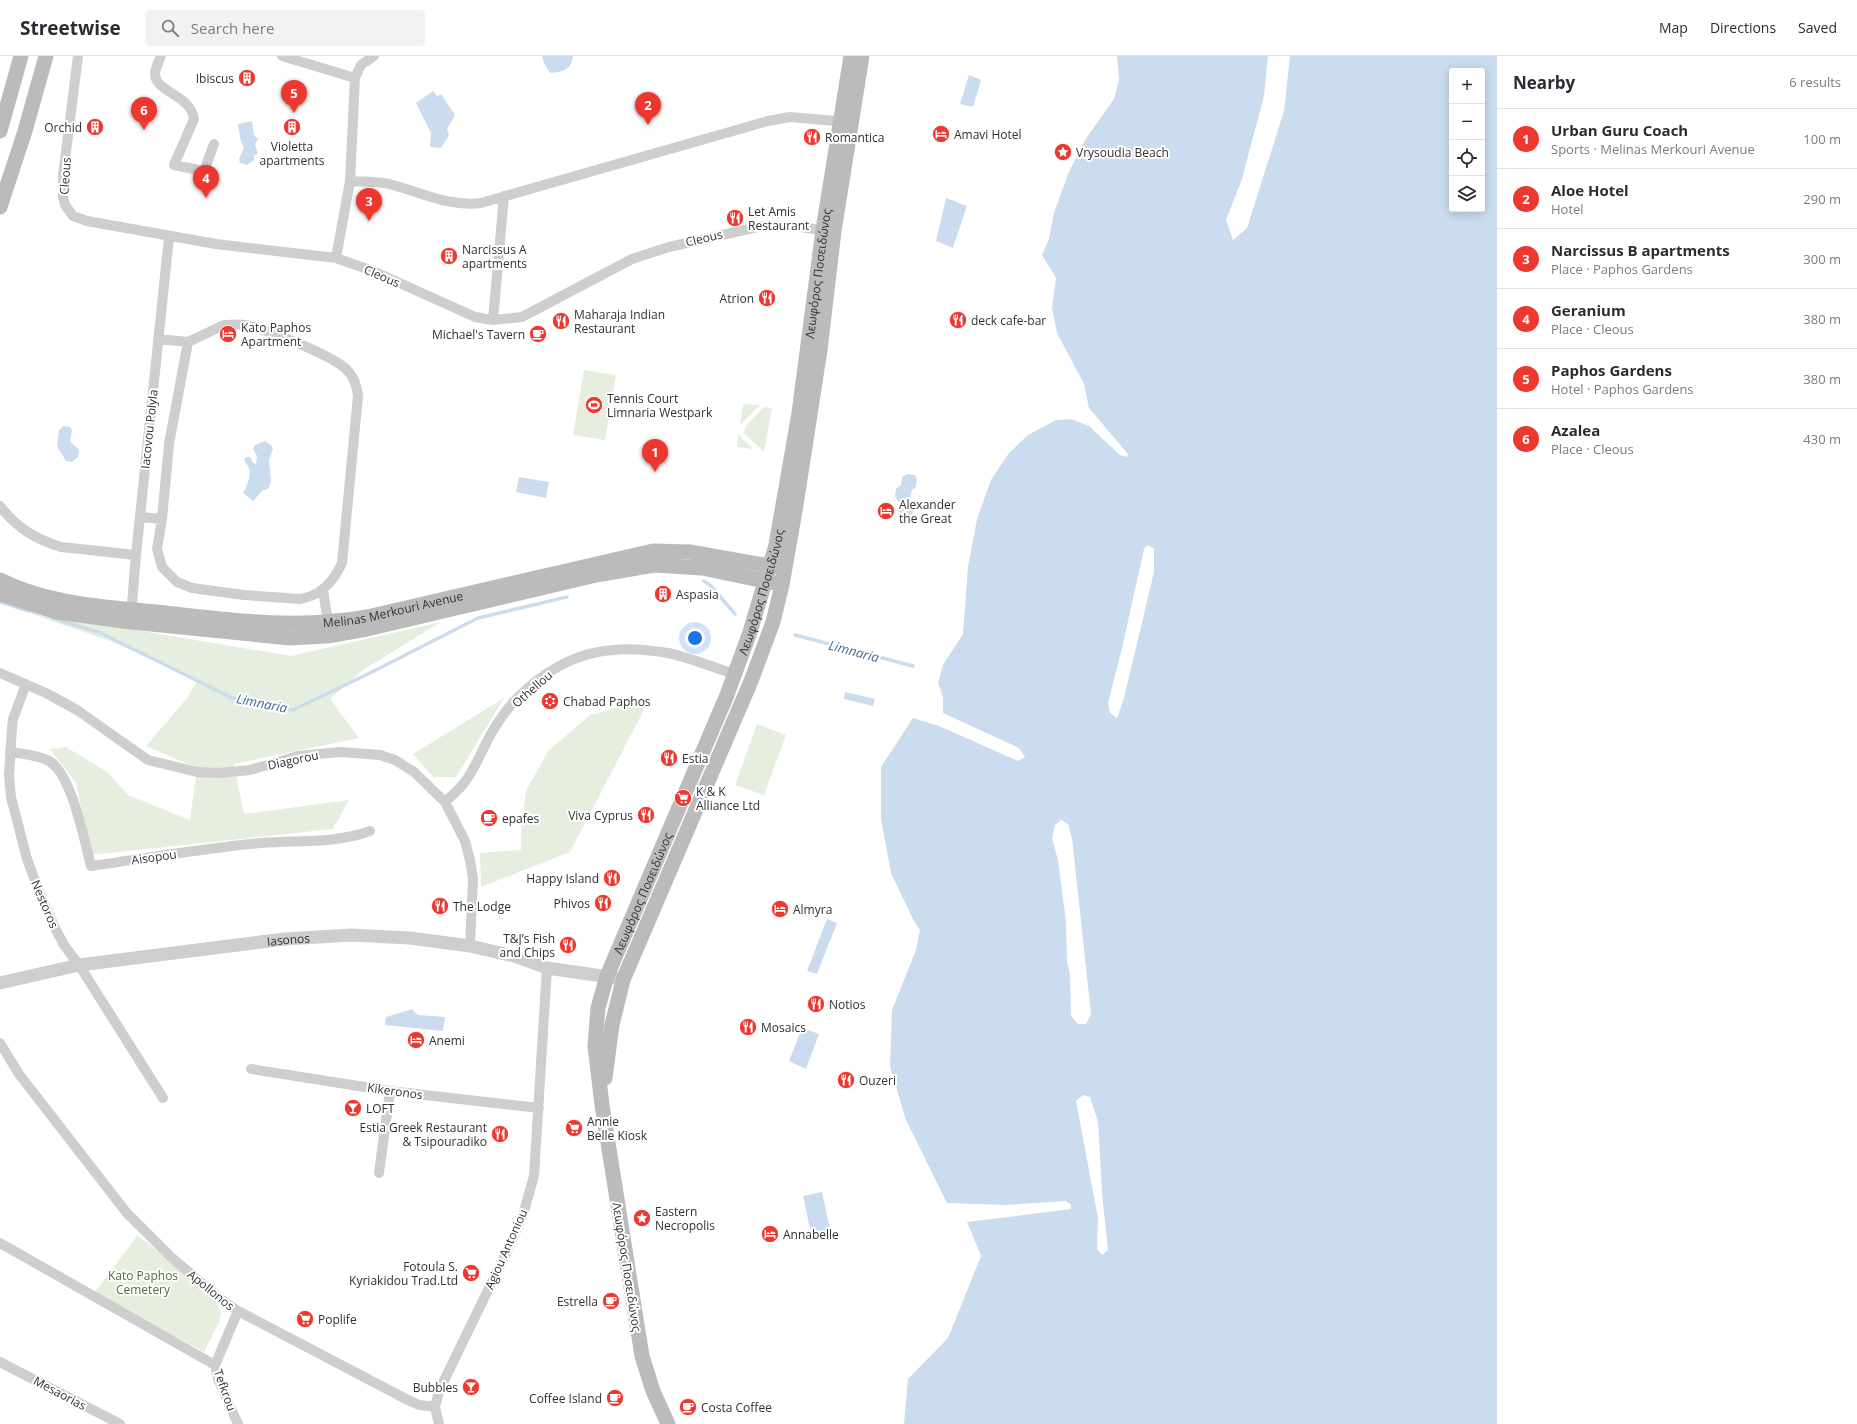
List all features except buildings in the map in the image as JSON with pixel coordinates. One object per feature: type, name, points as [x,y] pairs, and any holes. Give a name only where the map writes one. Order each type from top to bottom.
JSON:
[{"type":"main road","points":[[0,131],[20,56]]},
{"type":"main road","points":[[0,207],[26,131],[46,56]]},
{"type":"main road","name":"Λεωφόρος Ποσειδώνος","points":[[602,1105],[609,1044],[621,985],[674,864],[760,658],[773,622],[782,585],[778,567],[781,528],[846,122],[851,56]]},
{"type":"main road","name":"Λεωφόρος Ποσειδώνος","points":[[846,122],[862,56]]},
{"type":"main road","name":"Melinas Merkouri Avenue","points":[[0,594],[56,612],[270,624],[328,622],[367,617],[653,551],[690,552],[778,567]]},
{"type":"main road","name":"Melinas Merkouri Avenue","points":[[0,580],[22,589],[59,600],[131,616],[271,637],[307,637],[367,629],[596,575],[633,568],[661,565],[702,568],[782,585]]},
{"type":"main road","name":"Λεωφόρος Ποσειδώνος","points":[[668,1424],[653,1392],[641,1351],[602,1105],[595,1046],[598,1008],[605,982],[673,823],[734,674],[765,581],[778,567]]},
{"type":"street","name":"Cleous","points":[[78,56],[63,196],[64,204],[73,216],[169,237],[336,258],[373,271],[456,310],[475,317],[493,320],[522,317],[632,259],[669,246],[762,226],[793,226],[829,230]]},
{"type":"street","points":[[161,56],[155,73],[158,83],[182,100],[192,111],[194,119],[174,165],[203,171],[214,144]]},
{"type":"street","points":[[282,56],[355,78]]},
{"type":"street","points":[[336,258],[350,181],[355,78],[362,65],[374,56]]},
{"type":"street","points":[[350,181],[392,185],[459,204],[481,203],[768,121],[790,117],[846,122]]},
{"type":"street","points":[[493,320],[504,196]]},
{"type":"street","name":"Iacovou Polyla","points":[[131,616],[169,237]]},
{"type":"street","points":[[158,339],[188,342],[224,326],[245,325],[300,344],[338,363],[348,370],[353,377],[357,387],[358,396],[342,563],[336,575],[322,590],[314,595],[300,599],[236,594],[192,588],[177,582],[162,567],[156,549],[162,519],[169,444],[188,342]]},
{"type":"street","points":[[1,510],[26,532],[49,543],[61,547],[136,556]]},
{"type":"street","points":[[140,517],[162,519]]},
{"type":"street","points":[[322,590],[328,622]]},
{"type":"street","name":"Othellou","points":[[445,802],[467,778],[497,724],[518,697],[540,678],[578,658],[593,653],[613,650],[640,650],[668,654],[734,674]]},
{"type":"street","name":"Diagorou","points":[[0,673],[26,684],[77,710],[148,760],[198,772],[219,773],[250,770],[298,756],[340,752],[380,755],[395,760],[414,772],[445,802],[465,840],[473,879],[470,946]]},
{"type":"street","name":"Nestoros","points":[[26,684],[13,719],[10,752],[11,797],[27,859],[55,928],[70,955],[80,965],[163,1098]]},
{"type":"street","name":"Aisopou","points":[[10,752],[40,757],[50,762],[59,770],[70,791],[91,866],[262,843],[330,840],[356,836],[370,831]]},
{"type":"street","name":"Iasonos","points":[[0,983],[80,965],[285,939],[344,936],[410,938],[470,946],[514,956],[547,968],[576,973],[605,982],[621,985]]},
{"type":"street","name":"Agiou Antoniou","points":[[439,1424],[435,1408],[439,1391],[523,1215],[534,1176],[547,968]]},
{"type":"street","name":"Apollonos","points":[[0,1043],[19,1074],[126,1212],[171,1257],[218,1297],[238,1311],[406,1399],[419,1405],[435,1408]]},
{"type":"street","name":"Kikeronos","points":[[251,1069],[390,1092],[539,1108]]},
{"type":"street","points":[[379,1173],[390,1092]]},
{"type":"street","points":[[0,1243],[215,1365]]},
{"type":"street","name":"Tefkrou","points":[[238,1311],[215,1365],[218,1379],[238,1424]]},
{"type":"street","name":"Mesaorias","points":[[0,1362],[120,1424]]},
{"type":"green space","name":"Tennis Court Limnaria Westpark","points":[[584,370],[616,375],[605,440],[573,435]]},
{"type":"green space","points":[[743,404],[760,405],[740,425]]},
{"type":"green space","points":[[764,407],[772,408],[764,452],[744,433],[745,427]]},
{"type":"green space","points":[[738,434],[753,449],[737,447]]},
{"type":"green space","points":[[0,598],[46,615],[291,656],[441,622],[363,670],[330,699],[359,738],[234,764],[244,814],[349,800],[333,829],[91,855],[76,783],[50,749],[66,747],[107,772],[128,795],[190,820],[197,768],[146,746],[187,698],[198,680],[110,641],[0,603]]},
{"type":"green space","points":[[504,698],[456,777],[433,777],[413,754]]},
{"type":"green space","points":[[641,701],[648,702],[570,852],[481,887],[480,853],[521,850],[521,829],[526,791],[548,751],[590,715]]},
{"type":"green space","points":[[757,724],[786,735],[764,795],[735,785]]},
{"type":"green space","name":"Kato Paphos Cemetery","points":[[138,1235],[216,1300],[221,1312],[219,1322],[204,1352],[94,1293]]},
{"type":"water","points":[[542,56],[573,57],[568,68],[550,73]]},
{"type":"water","points":[[1117,56],[1497,56],[1497,1424],[904,1424],[908,1379],[948,1338],[981,1256],[967,1222],[1071,1209],[1071,1205],[1066,1201],[1005,1205],[947,1203],[906,1120],[890,1067],[892,1010],[916,950],[920,930],[913,919],[891,873],[881,819],[881,767],[913,718],[939,726],[1018,761],[1025,757],[1019,748],[943,713],[943,697],[938,683],[943,665],[963,634],[968,567],[977,519],[991,480],[1009,453],[1028,435],[1056,420],[1071,419],[1089,426],[1120,455],[1127,457],[1128,454],[1089,408],[1084,384],[1057,333],[1052,308],[1056,278],[1042,255],[1049,239],[1054,213],[1068,174],[1085,140],[1114,99],[1119,80]]},
{"type":"water","points":[[969,75],[981,80],[973,107],[960,104]]},
{"type":"water","points":[[433,91],[437,96],[441,94],[455,115],[447,129],[449,135],[441,148],[430,147],[431,133],[416,103]]},
{"type":"water","points":[[252,121],[254,135],[258,139],[255,144],[258,154],[254,155],[254,160],[247,165],[240,163],[239,159],[244,147],[241,142],[238,124]]},
{"type":"water","points":[[946,198],[967,206],[953,248],[936,241]]},
{"type":"water","points":[[63,426],[70,427],[72,431],[70,441],[79,450],[78,457],[72,462],[66,461],[57,446],[59,430]]},
{"type":"water","points":[[265,441],[271,445],[273,449],[269,460],[271,481],[269,488],[262,491],[253,501],[243,493],[249,478],[249,468],[244,460],[246,457],[250,457],[253,463],[256,464],[257,456],[253,449],[255,445]]},
{"type":"water","points":[[907,474],[915,475],[917,479],[916,487],[912,490],[910,500],[914,504],[913,513],[908,517],[901,516],[897,510],[899,502],[895,497],[896,489],[901,485],[902,477]]},
{"type":"water","points":[[519,477],[549,482],[546,498],[516,492]]},
{"type":"water","points":[[845,692],[875,699],[873,706],[844,699]]},
{"type":"water","points":[[827,919],[837,923],[817,974],[807,971]]},
{"type":"water","points":[[412,1009],[418,1015],[445,1017],[443,1031],[385,1025],[386,1017]]},
{"type":"water","points":[[802,1028],[819,1034],[806,1069],[789,1061]]},
{"type":"water","points":[[822,1192],[830,1229],[811,1233],[803,1196]]},
{"type":"pier","points":[[1268,56],[1290,56],[1284,111],[1247,228],[1233,240],[1226,220],[1242,179],[1264,96]]},
{"type":"pier","points":[[1148,545],[1154,549],[1154,572],[1124,698],[1117,718],[1110,713],[1108,703],[1144,549]]},
{"type":"pier","points":[[1061,820],[1068,824],[1072,838],[1091,1014],[1086,1024],[1078,1024],[1071,1016],[1070,973],[1067,962],[1066,922],[1058,860],[1052,838],[1055,825]]},
{"type":"pier","points":[[1083,1095],[1090,1097],[1098,1122],[1102,1193],[1108,1250],[1102,1255],[1097,1249],[1098,1218],[1076,1101]]},
{"type":"waterway","name":"Limnaria","points":[[704,581],[711,586],[735,614]]},
{"type":"waterway","name":"Limnaria","points":[[52,618],[101,633],[232,698],[293,710],[478,618],[567,597]]},
{"type":"waterway","name":"Limnaria","points":[[1,602],[29,611]]},
{"type":"waterway","name":"Limnaria","points":[[795,635],[913,666]]},
{"type":"place","name":"Ibiscus","points":[[247,78]]},
{"type":"place","name":"Paphos Gardens","points":[[294,113]]},
{"type":"place","name":"Aloe Hotel","points":[[648,125]]},
{"type":"place","name":"Orchid","points":[[95,127]]},
{"type":"place","name":"Violetta apartments","points":[[292,127]]},
{"type":"place","name":"Azalea","points":[[144,130]]},
{"type":"place","name":"Amavi Hotel","points":[[941,134]]},
{"type":"place","name":"Romantica","points":[[812,137]]},
{"type":"place","name":"Vrysoudia Beach","points":[[1063,152]]},
{"type":"place","name":"Geranium","points":[[206,198]]},
{"type":"place","name":"Let Amis Restaurant","points":[[735,218]]},
{"type":"place","name":"Narcissus B apartments","points":[[369,221]]},
{"type":"place","name":"Narcissus A apartments","points":[[449,256]]},
{"type":"place","name":"Atrion","points":[[767,298]]},
{"type":"place","name":"deck cafe-bar","points":[[958,320]]},
{"type":"place","name":"Maharaja Indian Restaurant","points":[[561,321]]},
{"type":"place","name":"Kato Paphos Apartment","points":[[228,334]]},
{"type":"place","name":"Michael's Tavern","points":[[538,334]]},
{"type":"place","name":"Tennis Court Limnaria Westpark","points":[[594,405]]},
{"type":"place","name":"Urban Guru Coach","points":[[655,472]]},
{"type":"place","name":"Alexander the Great","points":[[886,511]]},
{"type":"place","name":"Aspasia","points":[[663,594]]},
{"type":"place","name":"Chabad Paphos","points":[[550,701]]},
{"type":"place","name":"Estia","points":[[669,758]]},
{"type":"place","name":"K & K Alliance Ltd","points":[[683,798]]},
{"type":"place","name":"Viva Cyprus","points":[[646,815]]},
{"type":"place","name":"epafes","points":[[489,818]]},
{"type":"place","name":"Happy Island","points":[[612,878]]},
{"type":"place","name":"Phivos","points":[[603,903]]},
{"type":"place","name":"The Lodge","points":[[440,906]]},
{"type":"place","name":"Almyra","points":[[780,909]]},
{"type":"place","name":"T&J’s Fish and Chips","points":[[568,945]]},
{"type":"place","name":"Notios","points":[[816,1004]]},
{"type":"place","name":"Mosaics","points":[[748,1027]]},
{"type":"place","name":"Anemi","points":[[416,1040]]},
{"type":"place","name":"Ouzeri","points":[[846,1080]]},
{"type":"place","name":"LOFT","points":[[353,1108]]},
{"type":"place","name":"Annie Belle Kiosk","points":[[574,1128]]},
{"type":"place","name":"Estia Greek Restaurant & Tsipouradiko","points":[[500,1134]]},
{"type":"place","name":"Eastern Necropolis","points":[[642,1218]]},
{"type":"place","name":"Annabelle","points":[[770,1234]]},
{"type":"place","name":"Fotoula S. Kyriakidou Trad.Ltd","points":[[471,1273]]},
{"type":"place","name":"Estrella","points":[[611,1301]]},
{"type":"place","name":"Poplife","points":[[305,1319]]},
{"type":"place","name":"Bubbles","points":[[471,1387]]},
{"type":"place","name":"Coffee Island","points":[[615,1398]]},
{"type":"place","name":"Costa Coffee","points":[[688,1407]]}]
